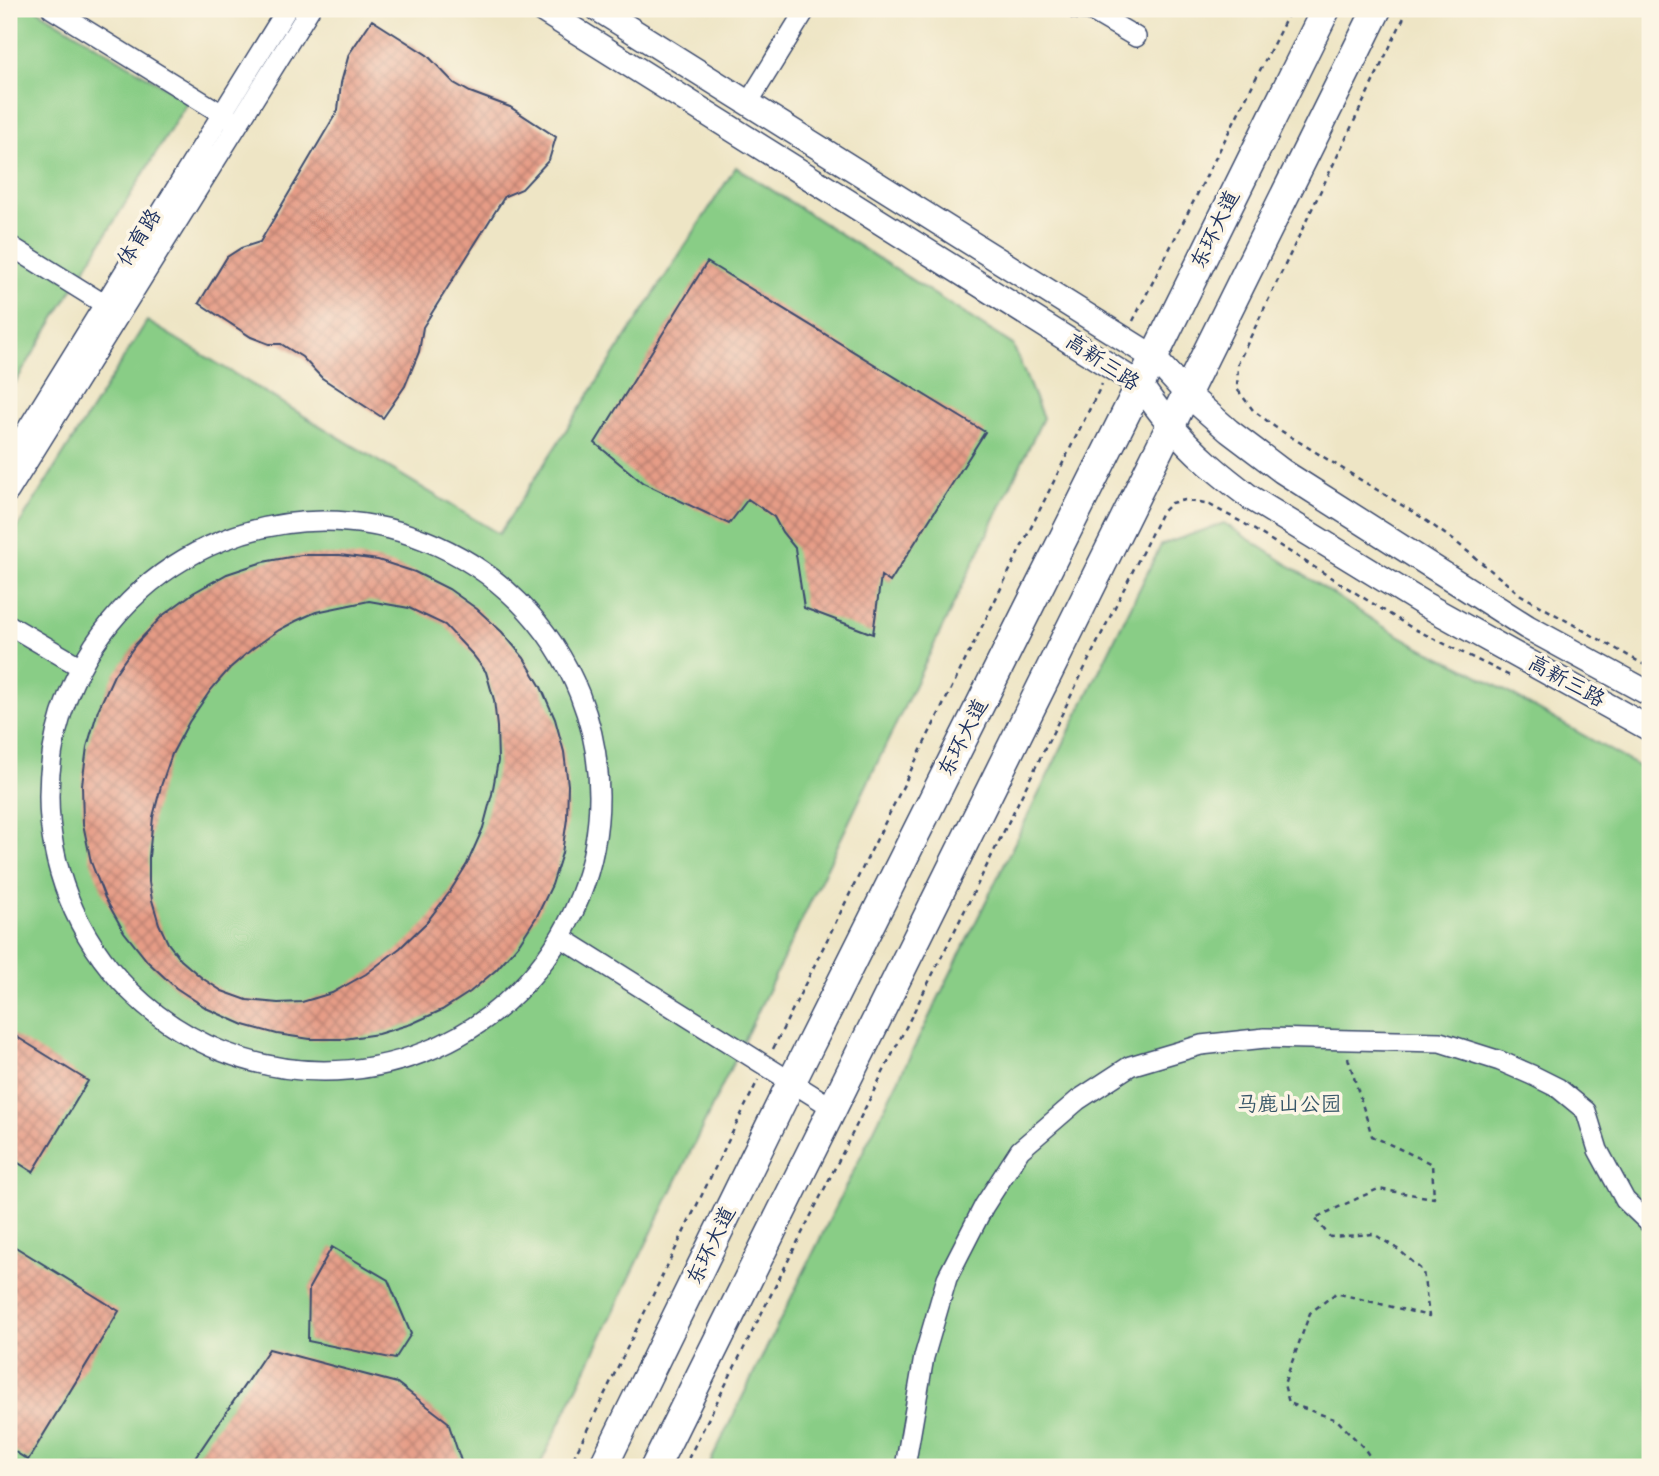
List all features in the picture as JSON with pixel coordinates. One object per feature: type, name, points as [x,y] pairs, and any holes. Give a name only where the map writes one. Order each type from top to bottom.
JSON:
[{"type":"highway","name":"东环大道","points":[[603,1467],[791,1083],[1326,9]]},
{"type":"highway","points":[[655,1467],[1377,9]]},
{"type":"main road","name":"高新三路","points":[[541,9],[1140,385],[1171,426],[1200,456],[1251,498],[1424,604],[1650,729]]},
{"type":"main road","name":"高新三路","points":[[598,9],[1153,357],[1186,393],[1282,471],[1527,626],[1650,694]]},
{"type":"street","points":[[52,9],[230,119]]},
{"type":"street","name":"体育路","points":[[9,492],[230,119],[287,9]]},
{"type":"street","name":"体育路","points":[[9,458],[104,304],[230,119],[310,9]]},
{"type":"street","points":[[748,103],[806,9]]},
{"type":"street","points":[[1076,9],[1090,10],[1136,37]]},
{"type":"street","points":[[9,245],[104,304]]},
{"type":"street","points":[[296,522],[363,523],[428,541],[488,575],[537,621],[573,678],[578,691],[595,742],[600,810],[589,876],[562,938],[522,990],[471,1030],[412,1058],[347,1071],[282,1069],[219,1051],[161,1018],[113,974],[77,919],[55,857],[48,792],[56,727],[79,666],[118,611],[169,567],[229,537],[296,522]]},
{"type":"street","points":[[9,625],[79,666]]},
{"type":"street","points":[[562,938],[833,1108]]},
{"type":"street","points":[[905,1467],[924,1357],[947,1278],[984,1206],[1020,1150],[1078,1101],[1130,1066],[1201,1045],[1265,1038],[1440,1042],[1500,1061],[1558,1088],[1586,1111],[1598,1150],[1625,1200],[1650,1223]]},
{"type":"path","points":[[1125,339],[1291,9]]},
{"type":"path","points":[[1408,9],[1238,363],[1237,389],[1253,410],[1275,427],[1421,517],[1521,595],[1650,668]]},
{"type":"path","points":[[569,1467],[1111,367]]},
{"type":"path","points":[[684,1467],[1162,512],[1171,503],[1185,500],[1210,505],[1412,628],[1515,679]]},
{"type":"path","points":[[1338,1040],[1349,1061],[1372,1136],[1432,1164],[1434,1198],[1378,1189],[1315,1218],[1329,1237],[1374,1234],[1399,1250],[1423,1271],[1429,1316],[1336,1293],[1310,1313],[1284,1384],[1289,1403],[1337,1420],[1364,1448],[1377,1467]]},
{"type":"green space","points":[[9,9],[36,9],[188,101],[9,393]]},
{"type":"green space","points":[[736,167],[1013,345],[1043,418],[539,1467],[9,1467],[9,541],[147,321],[499,534]]},
{"type":"green space","name":"马鹿山公园","points":[[1224,523],[1379,624],[1470,671],[1650,773],[1650,1467],[708,1467],[1161,545]]},
{"type":"building","points":[[372,20],[427,55],[454,83],[510,107],[556,137],[549,160],[522,189],[505,196],[423,327],[419,352],[405,386],[383,418],[322,378],[302,357],[281,344],[269,344],[251,337],[199,303],[227,257],[241,248],[260,242],[338,110],[341,83],[349,54]]},
{"type":"building","points":[[707,262],[985,432],[890,582],[881,576],[873,634],[804,608],[795,548],[774,517],[748,499],[729,524],[643,483],[595,443]]},
{"type":"building","points":[[301,555],[340,555],[378,560],[415,572],[449,589],[477,609],[502,632],[524,658],[555,719],[564,752],[568,785],[562,853],[552,885],[519,944],[496,970],[470,992],[442,1010],[411,1024],[378,1034],[344,1039],[310,1039],[244,1025],[208,1009],[176,988],[148,962],[124,932],[105,898],[91,862],[83,824],[82,785],[87,747],[98,710],[114,675],[136,644],[162,616],[193,593],[227,574],[263,562]],"holes":[[[369,601],[409,608],[445,625],[473,655],[486,672],[494,700],[498,761],[483,828],[467,864],[426,923],[400,948],[366,974],[332,993],[302,1002],[278,1003],[247,1000],[222,991],[181,960],[168,943],[152,900],[149,857],[153,817],[172,754],[210,691],[230,668],[279,630],[316,612]]]},
{"type":"building","points":[[9,1032],[88,1081],[33,1172],[9,1157]]},
{"type":"building","points":[[9,1243],[119,1311],[28,1460],[9,1448]]},
{"type":"building","points":[[332,1247],[388,1280],[411,1334],[395,1359],[308,1341],[309,1288]]},
{"type":"building","points":[[269,1349],[397,1383],[448,1422],[463,1467],[189,1467]]}]
